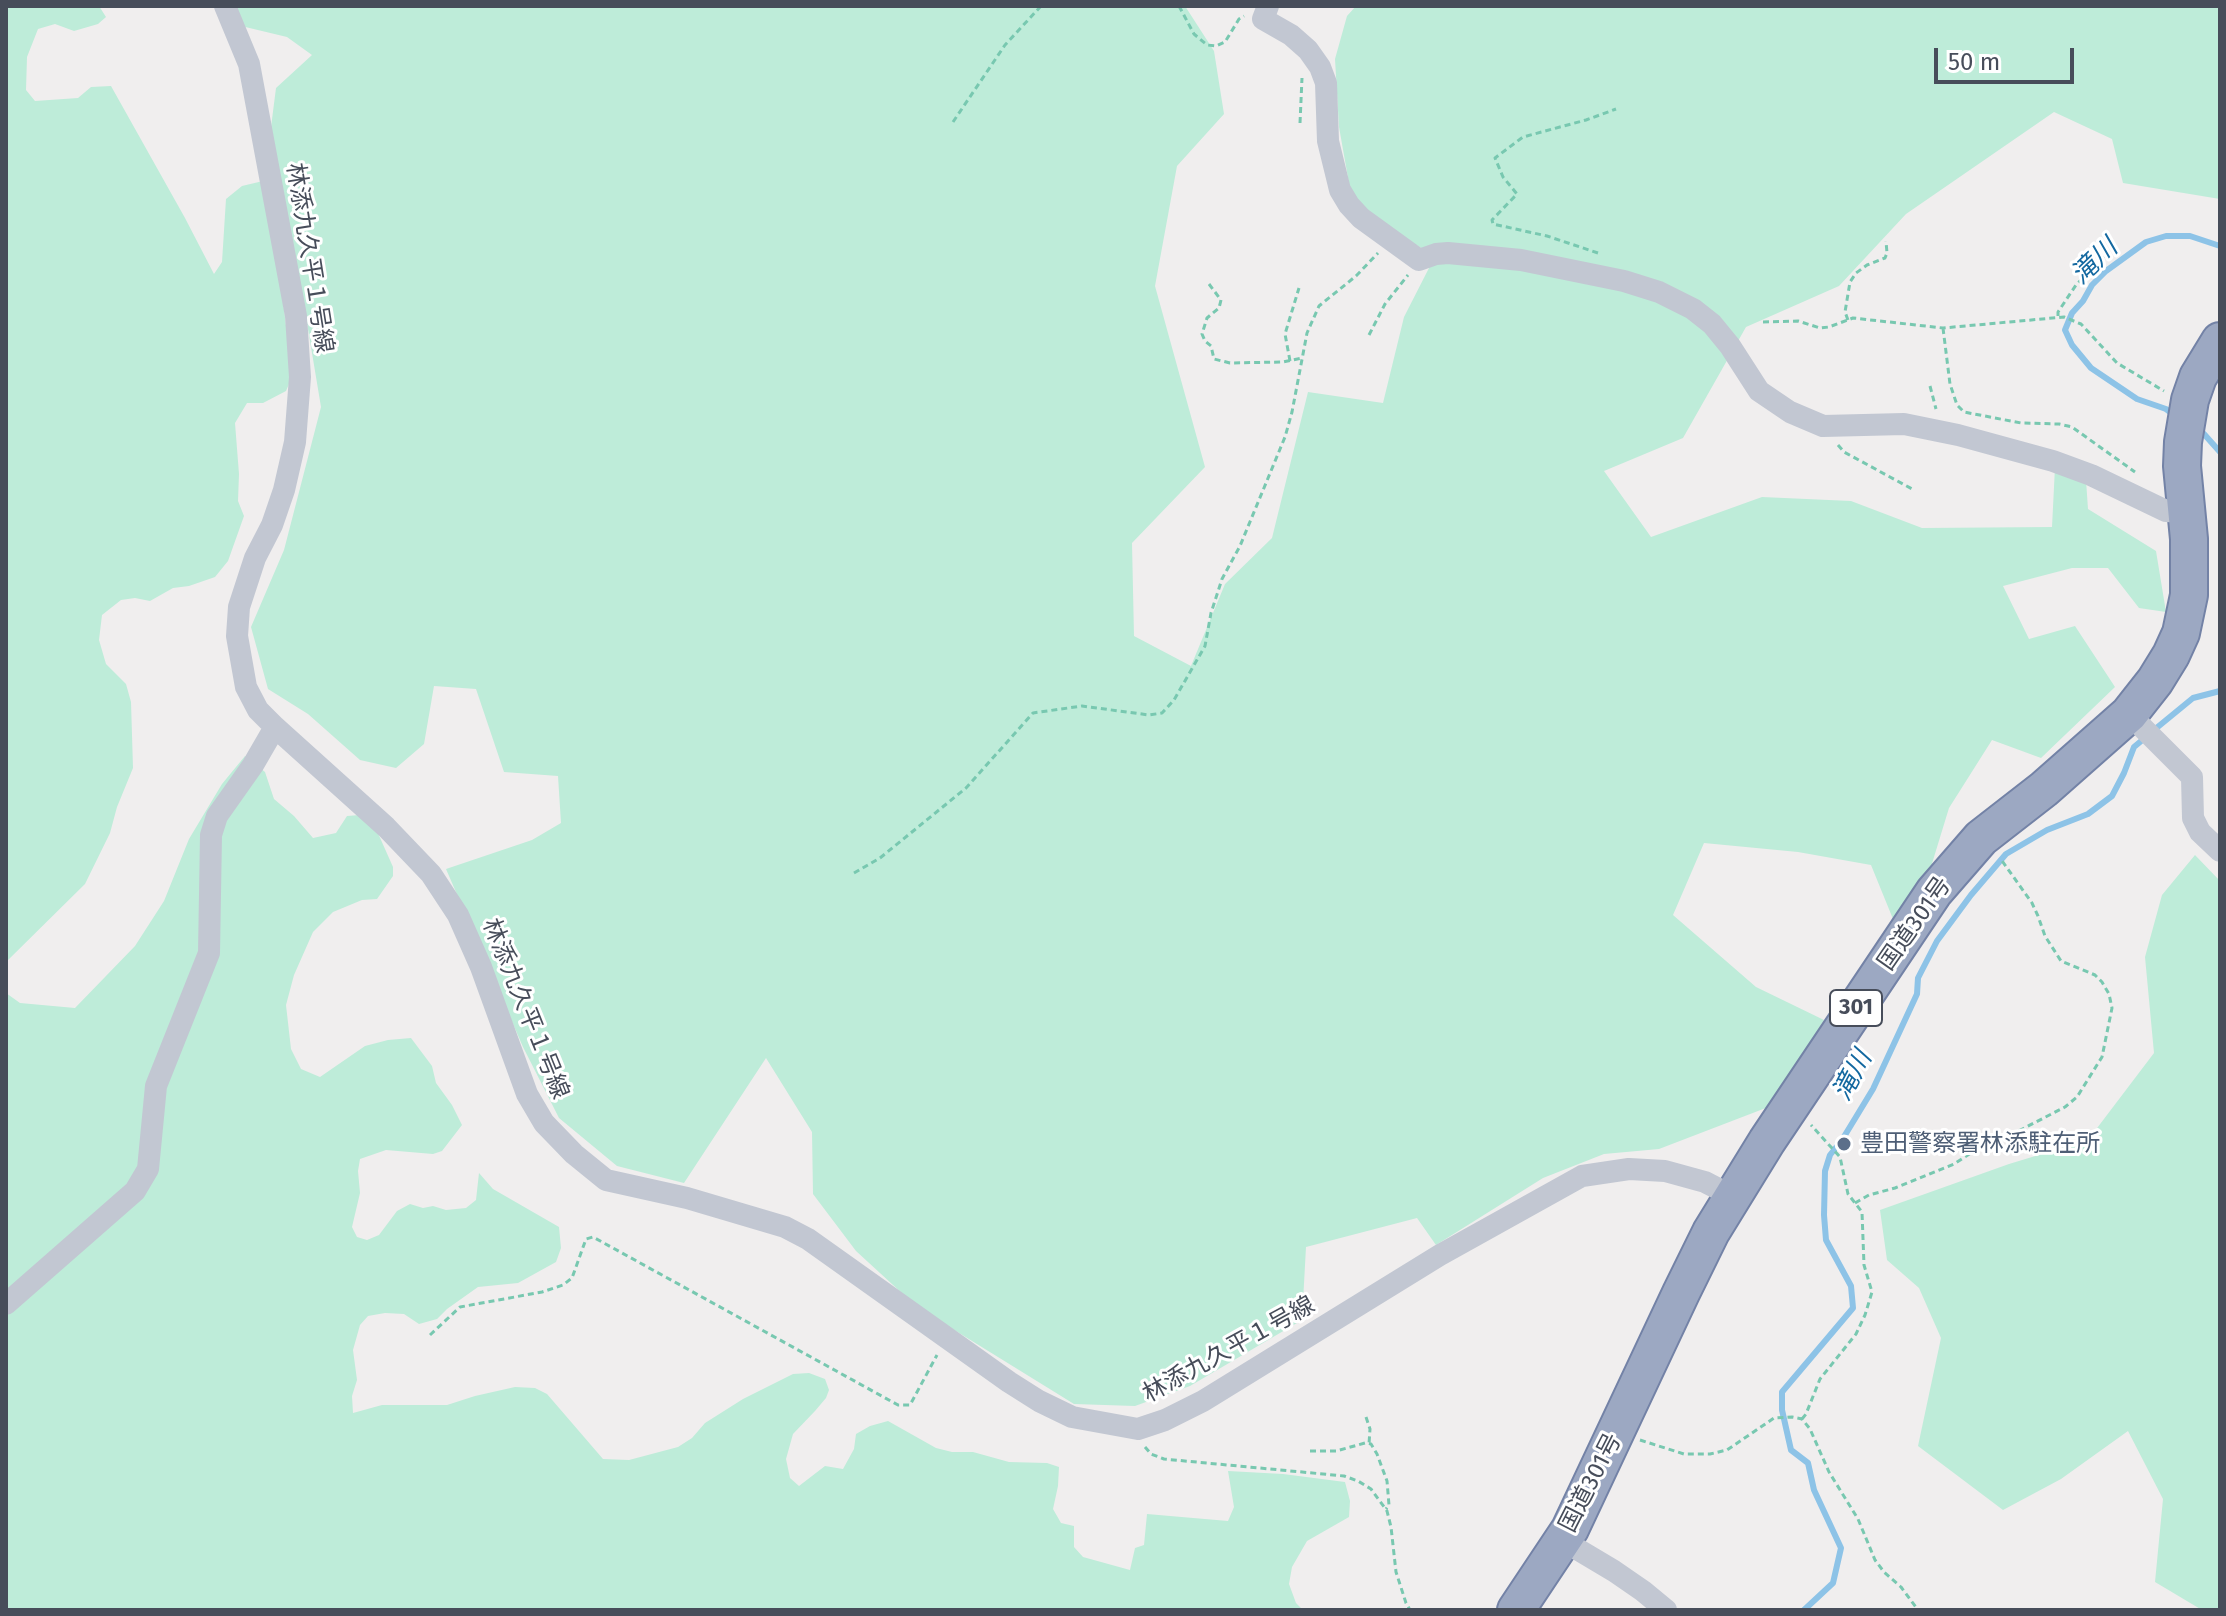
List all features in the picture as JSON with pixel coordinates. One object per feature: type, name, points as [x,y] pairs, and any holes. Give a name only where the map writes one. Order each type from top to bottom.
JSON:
[{"type":"highway","name":"国道301号","points":[[1516,1610],[1570,1529],[1711,1232],[1786,1113],[1934,892],[1981,838],[2044,789],[2129,714],[2171,655],[2181,633],[2189,595],[2189,539],[2182,466],[2187,419],[2198,377],[2220,341]]},
{"type":"street","name":"林添九久平１号線","points":[[225,6],[249,64],[296,316],[300,377],[295,442],[284,490],[272,525],[255,558],[239,607],[237,636],[246,687],[258,710],[386,827],[431,874],[458,915],[481,967],[527,1094],[544,1123],[574,1154],[606,1180],[687,1198],[785,1227],[808,1239],[1039,1401],[1072,1417],[1138,1429],[1165,1420],[1203,1401],[1440,1255],[1582,1176],[1629,1169],[1665,1171],[1705,1182],[1734,1197]]},
{"type":"street","points":[[1265,13],[1308,50],[1320,67],[1326,83],[1328,141],[1340,190],[1349,205],[1390,241],[1419,260],[1448,253],[1521,260],[1624,281],[1659,292],[1693,309],[1712,324],[1759,391],[1790,412],[1823,426],[1904,424],[1958,435],[2053,461],[2091,475],[2166,511],[2187,512]]},
{"type":"street","points":[[2129,714],[2192,777],[2193,818],[2200,832],[2220,851]]},
{"type":"street","points":[[6,1304],[135,1191],[148,1169],[156,1086],[209,953],[211,835],[217,816],[275,727]]},
{"type":"street","points":[[1562,1540],[1614,1571],[1666,1610]]},
{"type":"path","points":[[953,122],[1005,45],[1041,6]]},
{"type":"path","points":[[1179,6],[1194,34],[1207,45],[1216,46],[1225,42],[1239,19],[1265,13]]},
{"type":"path","points":[[1300,123],[1302,68]]},
{"type":"path","points":[[1616,109],[1523,137],[1495,158],[1503,177],[1517,194],[1492,220],[1493,224],[1547,236],[1601,255],[1614,264],[1624,281]]},
{"type":"path","points":[[854,873],[880,858],[966,788],[1033,713],[1082,706],[1149,715],[1162,713],[1174,700],[1205,646],[1222,579],[1240,546],[1285,437],[1307,333],[1319,306],[1356,276],[1390,241]]},
{"type":"path","points":[[1848,320],[1845,312],[1850,282],[1867,265],[1885,258],[1886,241]]},
{"type":"path","points":[[2058,316],[2076,285],[2104,256]]},
{"type":"path","points":[[1369,335],[1385,304],[1419,260]]},
{"type":"path","points":[[1209,284],[1221,300],[1219,308],[1207,318],[1202,334],[1211,346],[1214,359],[1230,363],[1302,358]]},
{"type":"path","points":[[1290,361],[1285,334],[1299,288]]},
{"type":"path","points":[[1763,322],[1798,321],[1820,328],[1853,318],[1943,328],[2064,317],[2081,324],[2117,363],[2160,389],[2187,419]]},
{"type":"path","points":[[1943,328],[1950,384],[1957,405],[1964,412],[2021,423],[2072,427],[2140,476]]},
{"type":"path","points":[[1823,426],[1844,452],[1914,490]]},
{"type":"path","points":[[1855,1203],[1954,1164],[1977,1149],[2065,1107],[2077,1097],[2102,1057],[2112,1008],[2109,994],[2095,975],[2061,961],[2045,936],[2032,903],[1998,855],[1981,838]]},
{"type":"path","points":[[1786,1113],[1805,1120],[1817,1129],[1840,1157],[1848,1194],[1862,1212],[1864,1265],[1872,1292],[1856,1334],[1820,1379],[1802,1419]]},
{"type":"path","points":[[430,1335],[460,1307],[542,1292],[563,1285],[572,1278],[586,1239],[593,1237],[898,1405],[910,1405],[939,1351],[950,1341]]},
{"type":"path","points":[[1366,1417],[1370,1429],[1369,1444],[1377,1454],[1387,1481],[1389,1505],[1386,1509]]},
{"type":"path","points":[[1617,1433],[1684,1454],[1710,1454],[1727,1450],[1774,1418],[1802,1419],[1858,1519],[1875,1560],[1918,1610]]},
{"type":"path","points":[[1138,1429],[1143,1445],[1151,1454],[1164,1459],[1344,1476],[1371,1489],[1386,1509],[1396,1572],[1410,1610]]},
{"type":"path","points":[[1310,1451],[1336,1451],[1369,1444]]},
{"type":"green space","points":[[6,6],[99,6],[106,17],[98,24],[74,31],[55,24],[38,29],[27,57],[26,90],[35,101],[78,98],[91,87],[111,86],[214,274],[222,262],[226,199],[242,186],[263,181],[279,266],[292,377],[286,391],[263,403],[247,403],[235,423],[238,501],[244,516],[228,561],[215,577],[173,588],[150,601],[135,598],[121,600],[102,615],[99,640],[106,664],[126,684],[131,702],[133,768],[110,833],[85,884],[6,962]]},
{"type":"green space","points":[[226,6],[1185,6],[1214,51],[1224,114],[1177,166],[1155,286],[1205,467],[1132,543],[1134,636],[1191,666],[1225,584],[1272,538],[1308,392],[1383,403],[1404,317],[1429,268],[1423,249],[1365,215],[1350,189],[1339,127],[1335,59],[1347,16],[1356,6],[2220,6],[2220,199],[2123,183],[2112,139],[2054,112],[1906,214],[1839,286],[1746,327],[1683,438],[1604,471],[1651,537],[1762,497],[1851,501],[1922,528],[2052,527],[2055,467],[2086,480],[2088,509],[2156,551],[2166,612],[2139,608],[2108,568],[2072,568],[2003,586],[2029,639],[2075,626],[2115,687],[2041,758],[1992,740],[1949,808],[1919,906],[1893,919],[1871,865],[1798,852],[1704,843],[1673,915],[1756,987],[1824,1020],[1771,1106],[1659,1149],[1604,1154],[1543,1178],[1436,1245],[1417,1218],[1306,1247],[1302,1320],[1190,1386],[1135,1406],[1074,1404],[917,1307],[856,1251],[813,1194],[812,1132],[766,1058],[684,1183],[617,1166],[559,1118],[523,1047],[446,869],[532,840],[561,823],[558,776],[504,772],[476,689],[434,686],[424,744],[396,768],[360,760],[308,714],[268,689],[251,627],[284,550],[321,407],[270,135],[276,88],[312,55],[287,37],[237,25]]},
{"type":"green space","points":[[245,756],[265,772],[274,799],[313,838],[336,833],[347,816],[360,815],[377,831],[393,867],[393,876],[377,899],[362,900],[333,912],[313,932],[294,975],[286,1005],[291,1049],[301,1069],[320,1077],[365,1046],[411,1038],[432,1066],[436,1083],[462,1125],[442,1151],[433,1154],[386,1150],[360,1159],[360,1193],[352,1227],[357,1237],[367,1240],[379,1235],[397,1211],[410,1204],[446,1210],[466,1208],[476,1200],[479,1173],[493,1189],[559,1227],[561,1248],[556,1262],[518,1283],[478,1287],[437,1319],[419,1324],[404,1314],[368,1316],[360,1325],[353,1350],[357,1380],[352,1396],[353,1413],[382,1405],[447,1405],[515,1387],[535,1388],[547,1394],[603,1459],[629,1460],[678,1447],[692,1438],[705,1423],[743,1399],[793,1374],[809,1373],[825,1379],[829,1390],[826,1398],[793,1434],[786,1459],[790,1478],[799,1486],[825,1466],[843,1469],[854,1449],[856,1434],[888,1421],[936,1448],[973,1452],[1009,1462],[1047,1463],[1059,1467],[1053,1509],[1061,1523],[1074,1526],[1074,1547],[1083,1557],[1130,1570],[1135,1548],[1144,1545],[1147,1514],[1228,1521],[1234,1507],[1228,1471],[1345,1482],[1350,1501],[1349,1517],[1307,1541],[1292,1567],[1289,1584],[1296,1603],[1303,1610],[6,1610],[6,993],[20,1003],[75,1008],[135,946],[164,901],[189,839],[222,784]]},
{"type":"green space","points":[[2195,855],[2220,881],[2220,1610],[2202,1610],[2155,1582],[2163,1499],[2128,1431],[2061,1479],[2003,1510],[1918,1446],[1941,1338],[1919,1288],[1887,1260],[1880,1210],[2009,1164],[2088,1140],[2154,1053],[2145,957],[2162,895]]},
{"type":"waterway","name":"滝川","points":[[2174,415],[2137,399],[2091,368],[2072,345],[2065,330],[2072,313],[2092,285],[2146,242],[2166,236],[2190,236],[2220,246]]},
{"type":"waterway","name":"滝川","points":[[2197,429],[2220,452]]},
{"type":"waterway","name":"滝川","points":[[2154,730],[2193,698],[2220,691]]},
{"type":"waterway","name":"滝川","points":[[1804,1610],[1833,1583],[1841,1548],[1814,1490],[1808,1463],[1791,1450],[1782,1410],[1782,1392],[1853,1308],[1851,1286],[1826,1240],[1825,1171],[1830,1155],[1873,1089],[1917,994],[1918,978],[1937,941],[1971,895],[2006,854],[2047,830],[2088,814],[2112,796],[2134,747],[2146,737]]},
{"type":"place","name":"豊田警察署林添駐在所","points":[[1844,1144]]}]
